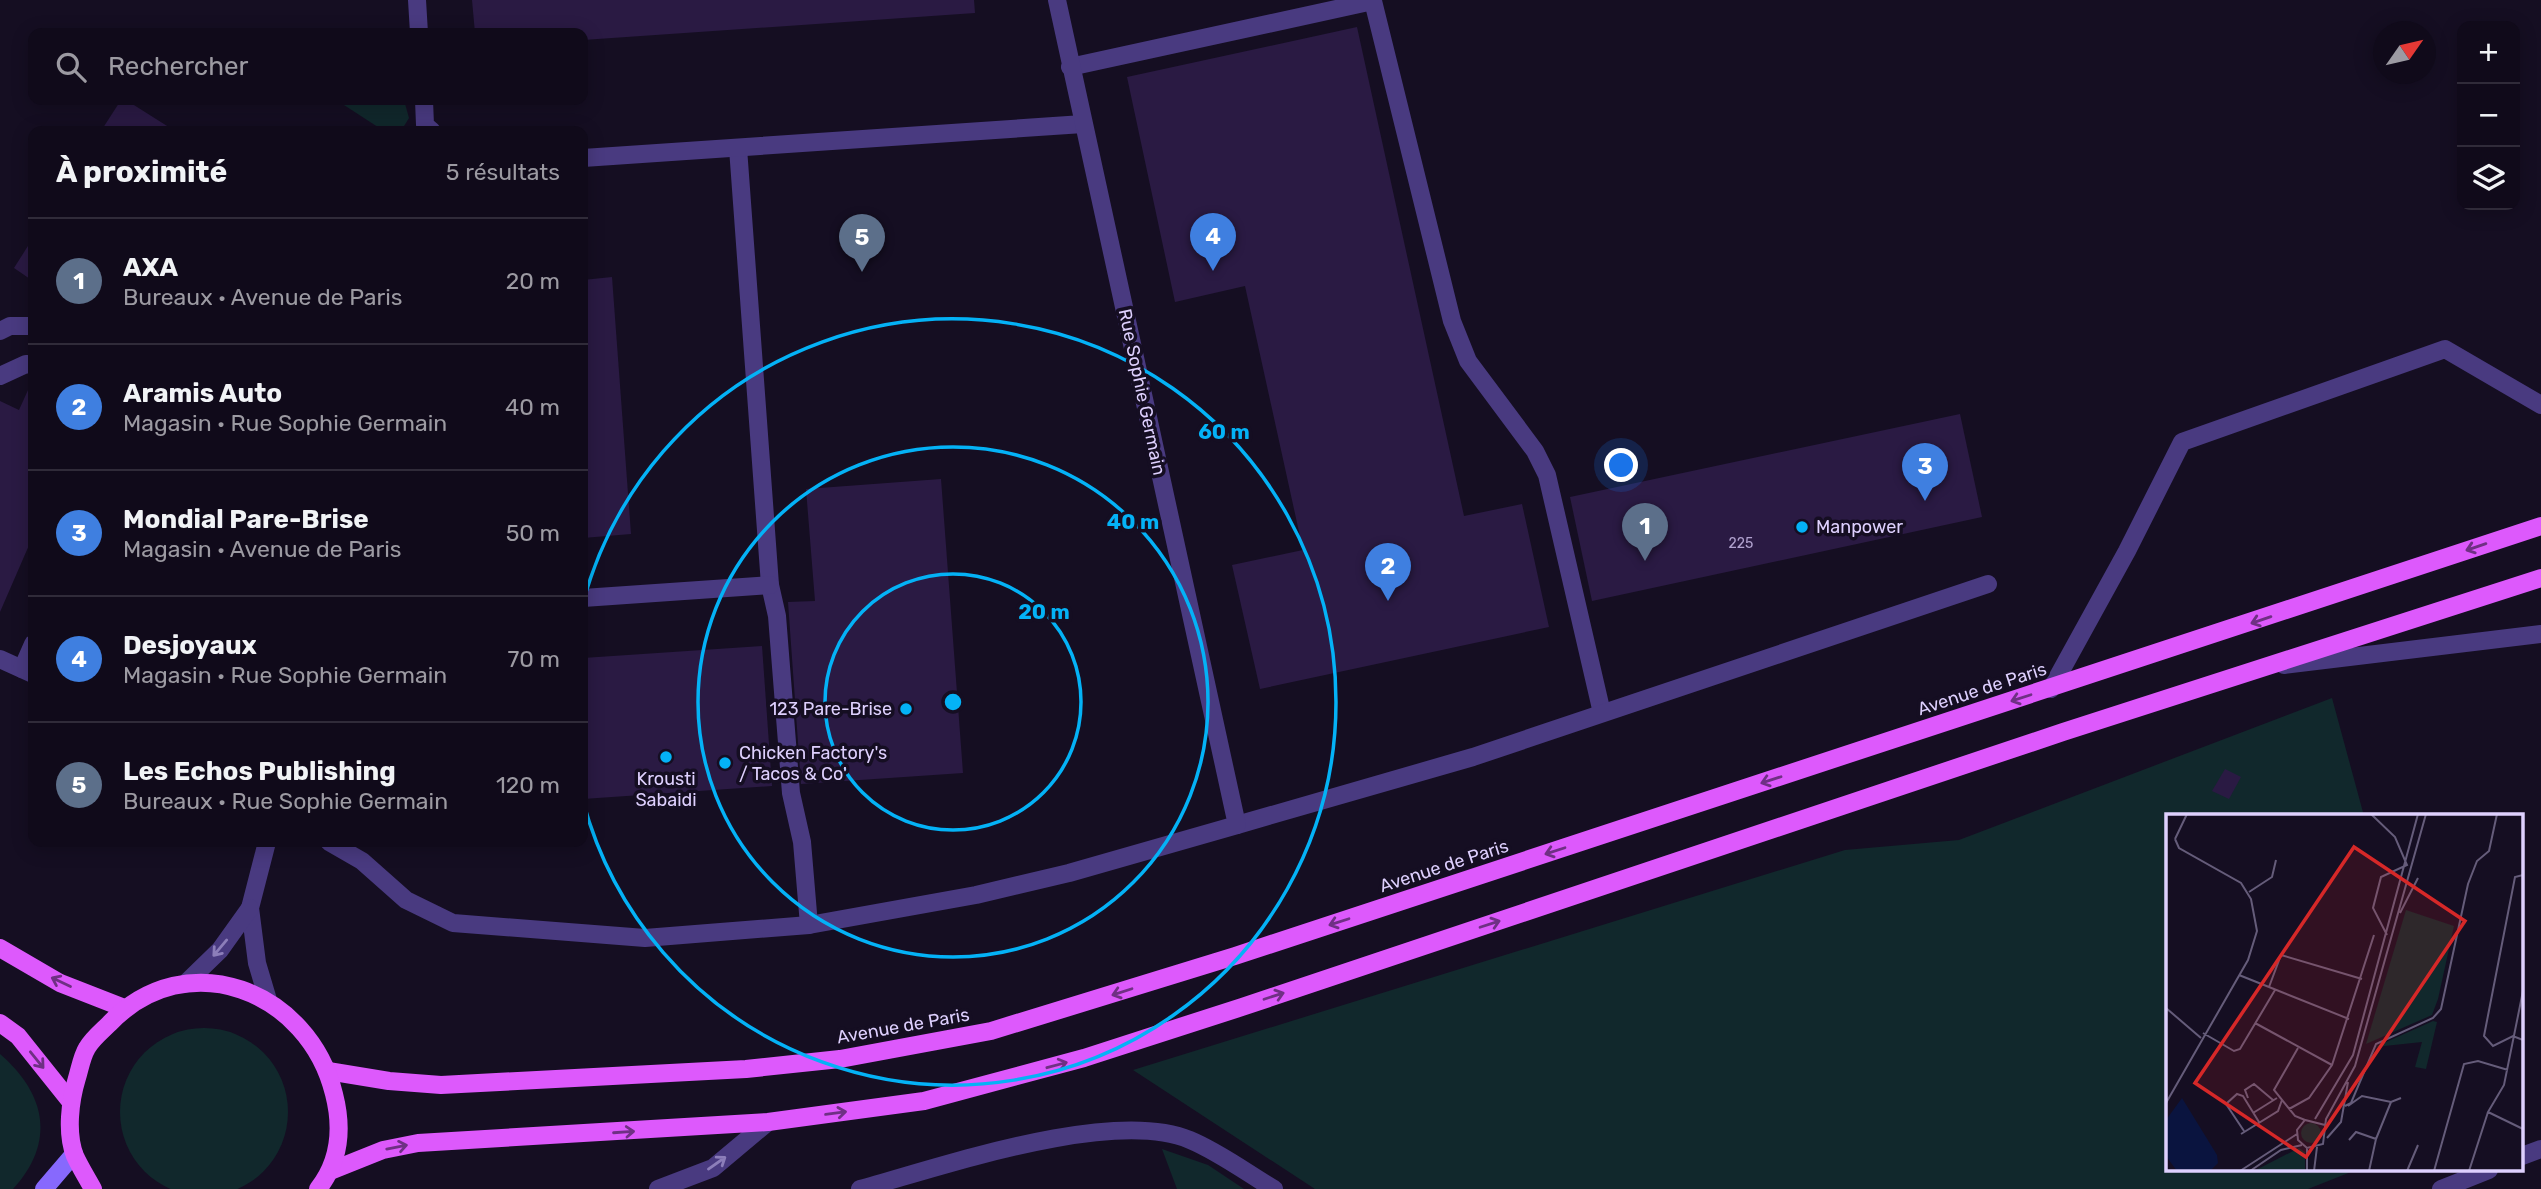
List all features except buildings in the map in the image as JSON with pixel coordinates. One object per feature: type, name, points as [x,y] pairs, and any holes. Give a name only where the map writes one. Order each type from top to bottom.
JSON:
[{"type":"main road","name":"Avenue de Paris","points":[[328,1070],[389,1081],[440,1084],[746,1069],[840,1059],[990,1031],[1235,956],[2541,526]]},
{"type":"main road","points":[[318,1189],[333,1170],[383,1150],[418,1143],[768,1122],[924,1101],[1084,1058],[2541,578]]},
{"type":"main road","points":[[0,948],[60,983],[124,1008]]},
{"type":"main road","points":[[93,1189],[74,1154],[69,1101],[88,1047],[124,1008],[155,992],[185,984],[232,984],[268,1000],[302,1028],[328,1070],[340,1118],[333,1170]]},
{"type":"main road","points":[[0,1023],[18,1036],[69,1101]]},
{"type":"main road","points":[[44,1189],[74,1154]]},
{"type":"street","points":[[416,0],[419,28]]},
{"type":"street","name":"Rue Sophie Germain","points":[[1057,0],[1237,825]]},
{"type":"street","points":[[1070,67],[1373,1],[1452,321],[1468,361],[1535,451],[1548,475],[1602,713]]},
{"type":"street","points":[[424,105],[426,126]]},
{"type":"street","points":[[588,158],[1083,124]]},
{"type":"street","points":[[738,148],[770,585],[777,616],[791,793],[802,842],[809,925]]},
{"type":"street","points":[[0,331],[10,326],[28,326]]},
{"type":"street","points":[[2051,688],[2127,551],[2182,442],[2445,349],[2541,405]]},
{"type":"street","points":[[0,376],[28,364]]},
{"type":"street","points":[[338,847],[362,861],[406,900],[453,923],[645,939],[809,925],[976,895],[1069,873],[1473,757],[1989,584]]},
{"type":"street","points":[[588,598],[770,585]]},
{"type":"street","points":[[2264,668],[2541,634]]},
{"type":"street","points":[[0,659],[28,672]]},
{"type":"street","points":[[185,984],[220,950],[250,908],[266,847]]},
{"type":"street","points":[[250,908],[257,963],[268,1000]]},
{"type":"street","points":[[658,1189],[713,1168],[768,1122]]},
{"type":"street","points":[[860,1189],[989,1154],[1083,1133],[1132,1129],[1189,1139],[1274,1189]]},
{"type":"street","points":[[2524,1155],[2541,1149]]},
{"type":"street","points":[[2441,1189],[2483,1172]]},
{"type":"green space","points":[[344,105],[405,105],[409,118],[404,126],[376,126]]},
{"type":"green space","points":[[2332,698],[2363,814],[2166,814],[2166,1172],[2351,1172],[2308,1189],[1315,1189],[1133,1070],[1845,850],[1959,840]]},
{"type":"green space","points":[[188,1029],[220,1029],[251,1042],[264,1052],[274,1065],[287,1096],[287,1128],[274,1159],[264,1172],[236,1190],[172,1190],[157,1182],[144,1172],[134,1159],[121,1128],[121,1096],[134,1065],[144,1052],[157,1042]]},
{"type":"green space","points":[[0,1054],[16,1069],[27,1085],[36,1102],[40,1119],[36,1154],[13,1189],[0,1189]]},
{"type":"green space","points":[[1162,1149],[1208,1165],[1244,1189],[1177,1189]]},
{"type":"place","name":"Desjoyaux","points":[[1213,271]]},
{"type":"place","name":"Les Echos Publishing","points":[[862,272]]},
{"type":"place","name":"Mondial Pare-Brise","points":[[1925,501]]},
{"type":"place","name":"Manpower","points":[[1802,527]]},
{"type":"place","name":"AXA","points":[[1645,561]]},
{"type":"place","name":"Aramis Auto","points":[[1388,601]]},
{"type":"place","name":"123 Pare-Brise","points":[[906,709]]},
{"type":"place","name":"Krousti Sabaidi","points":[[666,757]]},
{"type":"place","name":"Chicken Factory's / Tacos & Co'","points":[[725,763]]}]
